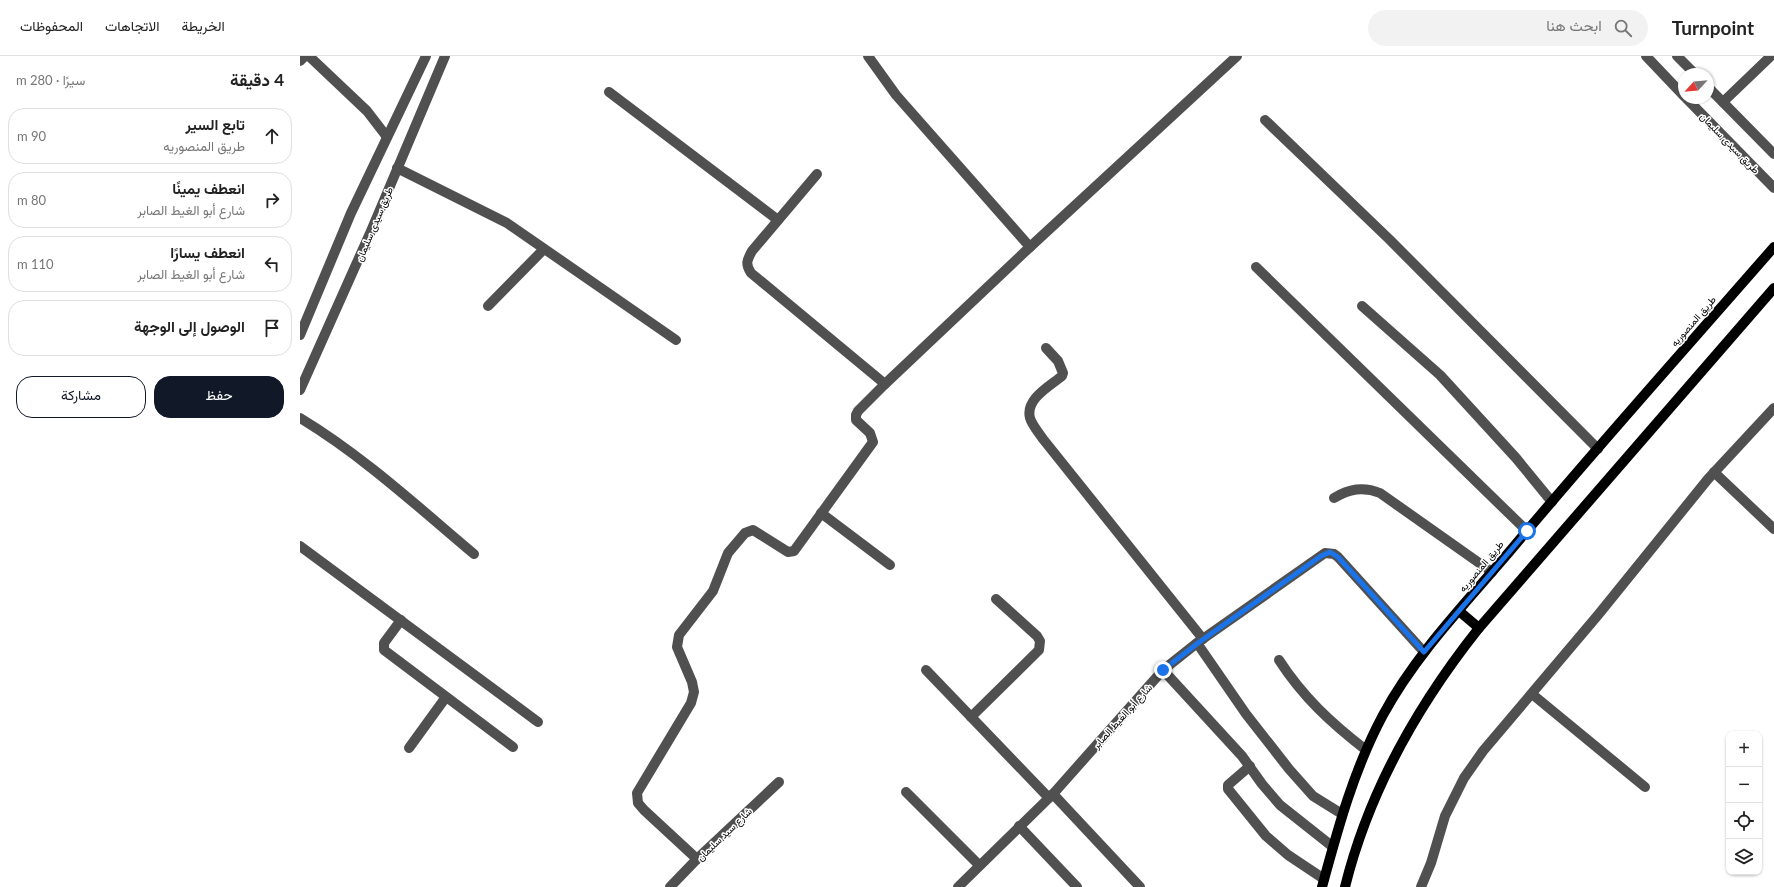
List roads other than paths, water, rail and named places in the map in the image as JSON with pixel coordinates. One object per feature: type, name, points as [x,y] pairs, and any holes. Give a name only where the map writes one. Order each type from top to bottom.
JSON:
[{"type":"main road","name":"طريق المنصوريه","points":[[1323,883],[1342,814],[1366,750],[1397,691],[1424,652],[1552,502],[1774,247]]},
{"type":"main road","points":[[1345,887],[1359,838],[1384,777],[1398,748],[1432,691],[1479,628],[1774,288]]},
{"type":"main road","points":[[1459,611],[1479,628]]},
{"type":"street","points":[[300,61],[305,56]]},
{"type":"street","points":[[309,56],[367,111],[387,137]]},
{"type":"street","points":[[300,335],[351,213],[426,56]]},
{"type":"street","name":"طريق سيدى سليمان","points":[[300,390],[445,56]]},
{"type":"street","points":[[868,56],[896,95],[1030,247]]},
{"type":"street","points":[[697,859],[644,810],[638,803],[637,793],[690,703],[694,692],[692,682],[677,647],[679,634],[713,591],[724,558],[748,531],[757,531],[788,552],[791,552],[871,446],[872,437],[858,424],[856,415],[885,384],[1030,247],[1237,56]]},
{"type":"street","points":[[1646,56],[1678,90]]},
{"type":"street","points":[[1677,56],[1689,68]]},
{"type":"street","points":[[1723,102],[1771,56]]},
{"type":"street","points":[[609,92],[778,220]]},
{"type":"street","points":[[1714,93],[1774,154]]},
{"type":"street","name":"طريق سيدى سليمان","points":[[1692,104],[1774,188]]},
{"type":"street","points":[[1265,120],[1395,245],[1598,449]]},
{"type":"street","points":[[397,168],[507,223],[543,250],[676,340]]},
{"type":"street","points":[[817,174],[752,251],[746,261],[747,268],[751,273],[885,384]]},
{"type":"street","points":[[488,306],[543,250]]},
{"type":"street","points":[[1256,268],[1527,531]]},
{"type":"street","points":[[1362,306],[1440,375],[1516,458],[1552,502]]},
{"type":"street","points":[[1046,348],[1058,361],[1063,373],[1062,376],[1032,402],[1029,409],[1030,419],[1048,445],[1200,641],[1246,714],[1289,769],[1313,796],[1342,814]]},
{"type":"street","points":[[1422,887],[1445,816],[1464,778],[1484,751],[1714,472],[1774,408]]},
{"type":"street","points":[[300,418],[317,428],[373,470],[474,554]]},
{"type":"street","points":[[1714,472],[1774,529]]},
{"type":"street","points":[[1334,498],[1345,492],[1358,489],[1372,490],[1380,493],[1492,572]]},
{"type":"street","points":[[821,513],[890,565]]},
{"type":"street","points":[[300,546],[538,722]]},
{"type":"street","name":"شارع أبو الغيط الصابر","points":[[958,887],[1051,796],[1163,670],[1200,641],[1321,556],[1330,552],[1338,557],[1424,652]]},
{"type":"street","points":[[971,717],[1039,650],[1040,645],[1037,636],[996,599]]},
{"type":"street","points":[[401,620],[384,643],[384,650],[514,747]]},
{"type":"street","points":[[1279,660],[1292,681],[1331,723],[1366,750]]},
{"type":"street","points":[[926,670],[1140,887]]},
{"type":"street","points":[[1163,670],[1242,756],[1262,784],[1280,805],[1333,848]]},
{"type":"street","points":[[1532,694],[1645,787]]},
{"type":"street","points":[[409,748],[446,697]]},
{"type":"street","points":[[1250,766],[1228,785],[1228,789],[1266,836],[1323,883]]},
{"type":"street","name":"شارع سيد سليمان","points":[[670,887],[697,859],[779,782]]},
{"type":"street","points":[[906,792],[979,865]]},
{"type":"street","points":[[1019,826],[1077,887]]}]
